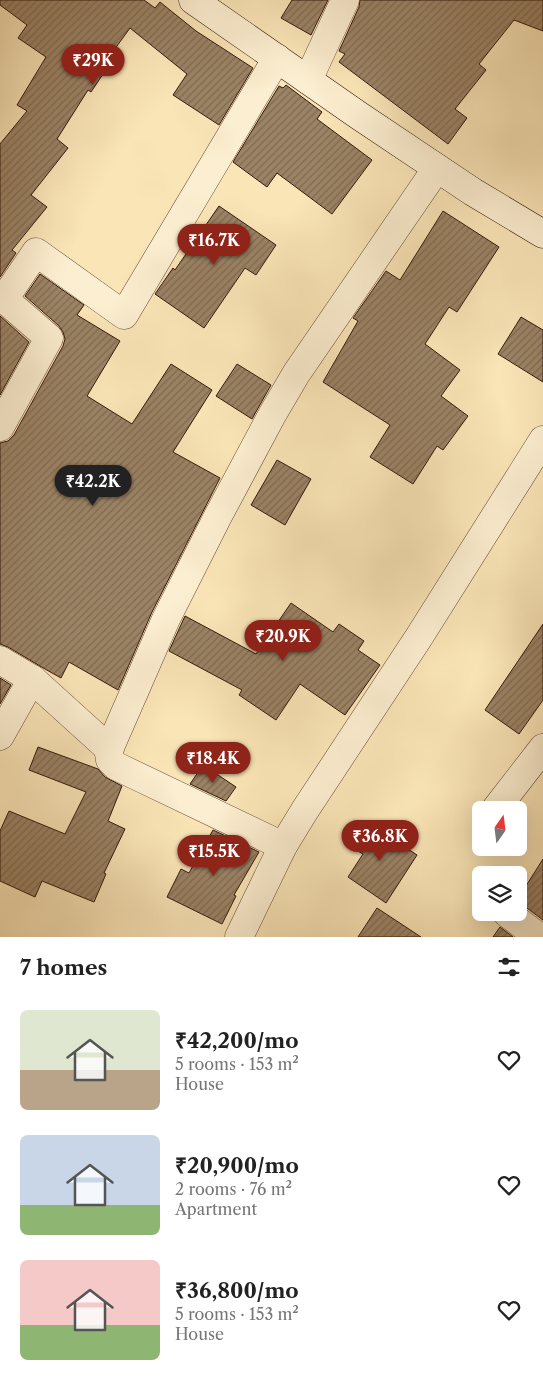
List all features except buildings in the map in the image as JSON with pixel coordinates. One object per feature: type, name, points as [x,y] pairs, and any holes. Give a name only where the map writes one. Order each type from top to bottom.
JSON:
[{"type":"street","points":[[193,0],[437,168],[543,234]]},
{"type":"street","points":[[308,80],[345,0]]},
{"type":"street","points":[[0,428],[49,338],[4,299],[36,252],[124,315],[277,58]]},
{"type":"street","points":[[109,752],[120,722],[166,619],[272,415],[296,374],[437,168]]},
{"type":"street","points":[[239,937],[283,846],[305,810],[480,541],[543,440]]},
{"type":"street","points":[[0,660],[32,679],[106,746],[110,760],[116,766],[283,846]]},
{"type":"street","points":[[0,736],[32,679]]},
{"type":"street","points":[[502,801],[543,748]]},
{"type":"street","points":[[518,921],[539,937]]}]
